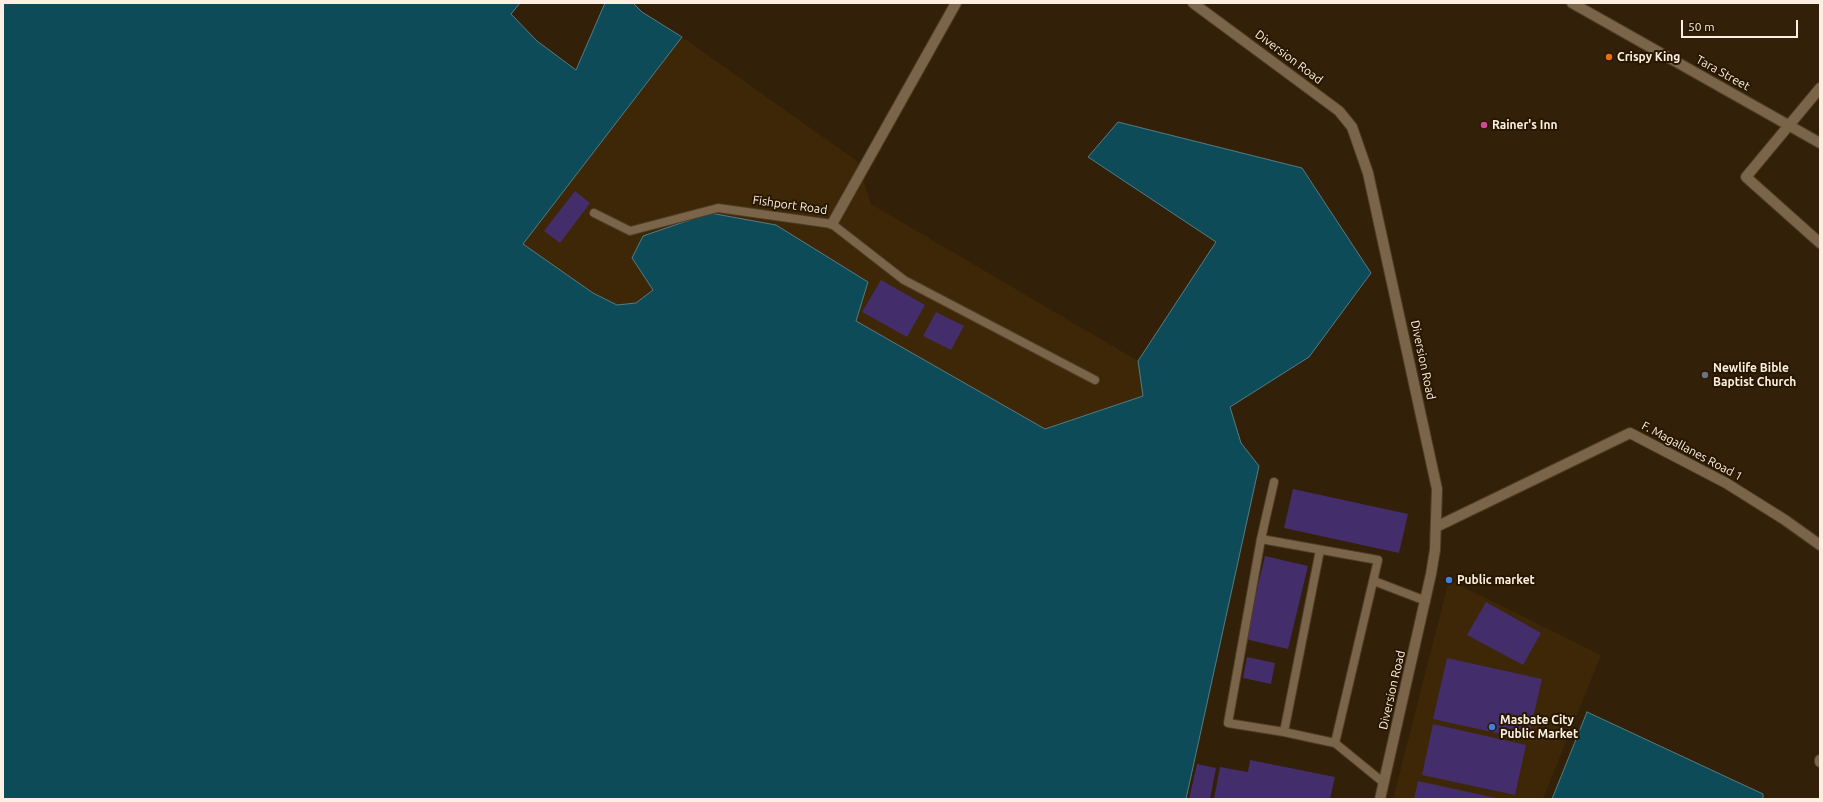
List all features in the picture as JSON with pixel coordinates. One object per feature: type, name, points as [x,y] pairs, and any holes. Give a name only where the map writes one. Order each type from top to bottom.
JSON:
[{"type":"street","name":"Fishport Road","points":[[832,224],[956,3]]},
{"type":"street","name":"Diversion Road","points":[[1193,3],[1330,104],[1346,118],[1352,127],[1368,173],[1437,488],[1435,550],[1426,601],[1380,799]]},
{"type":"street","name":"Tara Street","points":[[1572,3],[1820,143]]},
{"type":"street","points":[[1820,88],[1746,177],[1820,242]]},
{"type":"street","name":"F. Magallanes Road 1","points":[[1436,527],[1630,433],[1726,483],[1786,520],[1820,545]]},
{"type":"lane","name":"Fishport Road","points":[[594,213],[630,231],[718,208],[832,224]]},
{"type":"lane","points":[[832,224],[904,280],[1094,380]]},
{"type":"lane","points":[[1274,482],[1261,539],[1228,723],[1284,732],[1335,743],[1384,782]]},
{"type":"lane","points":[[1261,539],[1378,560],[1335,743]]},
{"type":"lane","points":[[1284,732],[1320,550]]},
{"type":"lane","points":[[1374,581],[1426,601]]},
{"type":"shaded area","points":[[682,37],[857,161],[871,204],[1138,361],[1143,396],[1045,429],[856,321],[632,258],[653,290],[636,303],[617,305],[593,293],[523,244]]},
{"type":"shaded area","name":"Masbate City Public Market","points":[[1449,580],[1601,655],[1543,799],[1393,799]]},
{"type":"water","points":[[3,3],[520,3],[511,14],[537,41],[576,70],[605,3],[633,3],[642,12],[682,37],[523,244],[593,293],[617,305],[636,303],[653,290],[632,258],[643,236],[710,213],[776,225],[868,282],[856,321],[1045,429],[1143,396],[1138,361],[1216,242],[1088,157],[1118,122],[1302,168],[1371,273],[1309,357],[1230,407],[1241,443],[1259,466],[1186,799],[3,799]]},
{"type":"water","points":[[1587,712],[1763,794],[1763,799],[1552,799]]},
{"type":"building","points":[[575,191],[590,203],[560,243],[544,231]]},
{"type":"building","points":[[881,280],[925,305],[907,337],[862,312]]},
{"type":"building","points":[[936,312],[964,326],[951,350],[923,336]]},
{"type":"building","points":[[1293,489],[1408,514],[1399,553],[1284,528]]},
{"type":"building","points":[[1265,556],[1308,566],[1288,649],[1245,639]]},
{"type":"building","points":[[1486,602],[1541,633],[1523,665],[1467,635]]},
{"type":"building","points":[[1247,657],[1275,663],[1271,684],[1243,678]]},
{"type":"building","points":[[1447,658],[1542,679],[1528,740],[1433,719]]},
{"type":"building","points":[[1433,724],[1526,745],[1515,795],[1422,775]]},
{"type":"building","points":[[1250,760],[1335,777],[1330,799],[1214,799],[1220,767],[1248,772]]},
{"type":"building","points":[[1197,764],[1216,768],[1210,799],[1189,799]]},
{"type":"building","points":[[1418,781],[1496,798],[1496,799],[1414,799]]},
{"type":"place","name":"Crispy King","points":[[1609,57]]},
{"type":"place","name":"Rainer's Inn","points":[[1484,125]]},
{"type":"place","name":"Newlife Bible Baptist Church","points":[[1705,375]]},
{"type":"place","name":"Public market","points":[[1449,580]]},
{"type":"place","name":"Masbate City Public Market","points":[[1492,727]]}]
